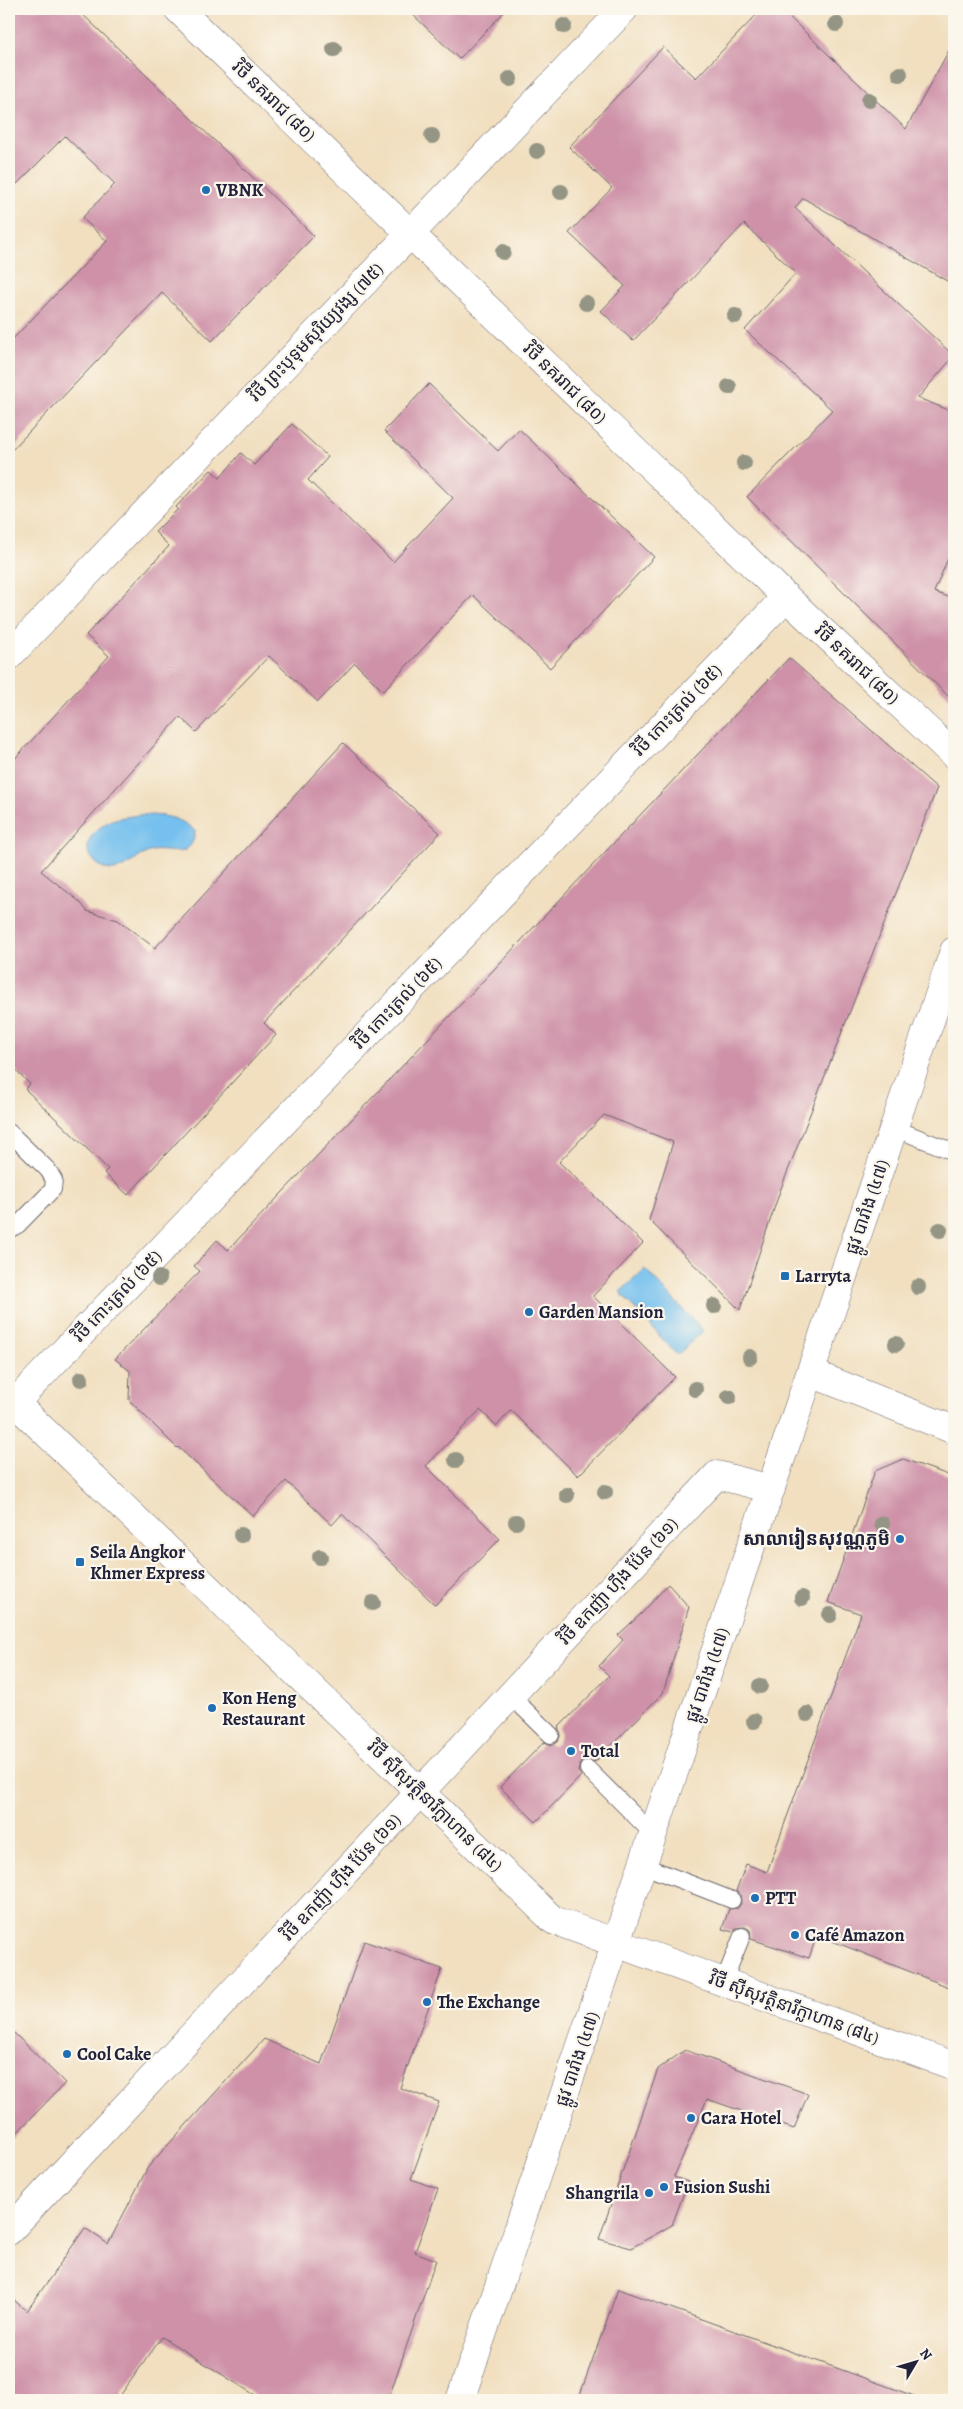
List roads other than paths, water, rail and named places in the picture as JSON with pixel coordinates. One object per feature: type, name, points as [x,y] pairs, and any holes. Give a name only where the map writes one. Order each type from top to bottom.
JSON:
[{"type":"street","name":"វិថី នគររាជ (៨០)","points":[[178,9],[411,232],[786,597],[954,755]]},
{"type":"street","name":"វិថី ព្រះបុទុមសុរិយ្យវង្ស (៧៥)","points":[[9,656],[624,9]]},
{"type":"street","name":"វិថី កោះត្រល់ (៦៥)","points":[[11,1403],[786,597]]},
{"type":"street","name":"ផ្លូវ បារាំង (៤៧)","points":[[460,2400],[954,951]]},
{"type":"street","points":[[810,1373],[954,1430]]},
{"type":"street","name":"វិថី ស៊ីសុវត្ថិនារីក្លាហាន (៨៤)","points":[[11,1403],[553,1920],[954,2066]]},
{"type":"street","name":"វិថី ឧកញ៉ា ហ៊ីង ប៉ែន (៦១)","points":[[9,2231],[717,1475],[771,1489]]},
{"type":"lane","points":[[894,1128],[954,1152]]},
{"type":"lane","points":[[9,1132],[48,1170],[54,1180],[53,1189],[18,1225],[9,1230]]},
{"type":"lane","points":[[511,1696],[552,1735]]},
{"type":"lane","points":[[588,1769],[653,1834]]},
{"type":"lane","points":[[642,1866],[732,1900]]},
{"type":"lane","points":[[723,1982],[742,1936]]},
{"type":"water","points":[[138,815],[168,817],[182,822],[195,831],[193,842],[182,851],[152,851],[116,870],[108,869],[98,864],[89,853],[88,847],[94,833],[111,820]]},
{"type":"water","points":[[645,1269],[703,1331],[677,1355],[620,1292]]},
{"type":"place","name":"VBNK","points":[[206,190]]},
{"type":"place","name":"Larryta","points":[[785,1276]]},
{"type":"place","name":"Garden Mansion","points":[[529,1312]]},
{"type":"place","name":"សាលារៀនសុវណ្ណភូមិ","points":[[900,1539]]},
{"type":"place","name":"Seila Angkor Khmer Express","points":[[80,1562]]},
{"type":"place","name":"Kon Heng Restaurant","points":[[212,1708]]},
{"type":"place","name":"Total","points":[[571,1751]]},
{"type":"place","name":"PTT","points":[[755,1898]]},
{"type":"place","name":"Café Amazon","points":[[795,1935]]},
{"type":"place","name":"The Exchange","points":[[427,2002]]},
{"type":"place","name":"Cool Cake","points":[[67,2054]]},
{"type":"place","name":"Cara Hotel","points":[[691,2118]]},
{"type":"place","name":"Fusion Sushi","points":[[664,2187]]},
{"type":"place","name":"Shangrila","points":[[649,2193]]}]
